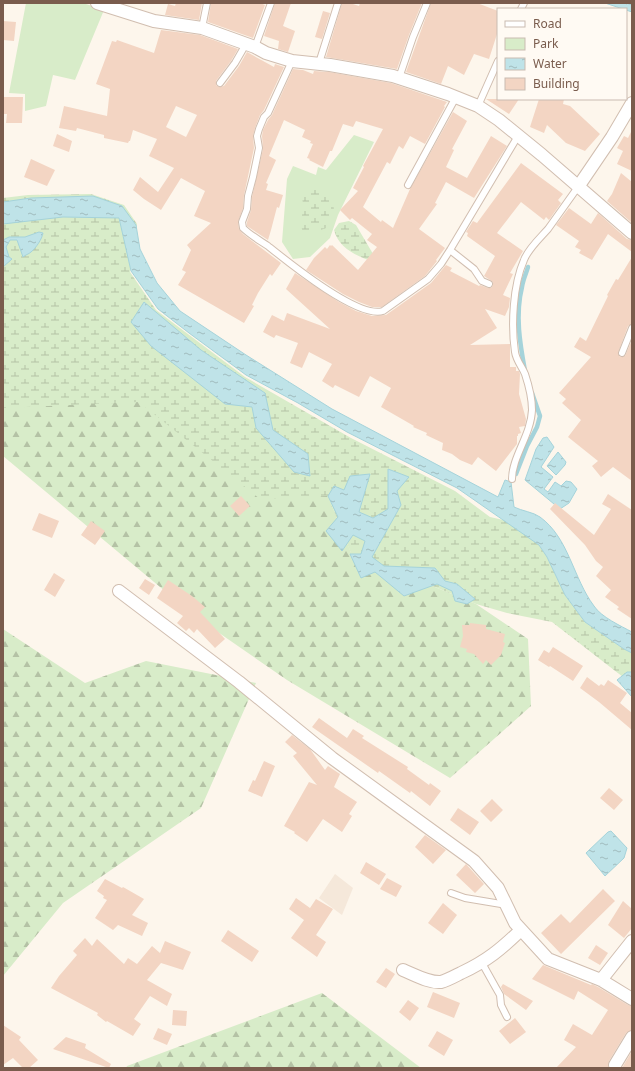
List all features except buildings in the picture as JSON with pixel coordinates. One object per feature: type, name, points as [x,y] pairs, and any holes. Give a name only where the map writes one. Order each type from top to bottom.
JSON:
[{"type":"street","points":[[97,3],[154,21],[202,28],[292,62],[319,63],[399,78],[478,106],[499,120],[542,155],[632,233]]},
{"type":"street","points":[[578,187],[612,137],[632,103]]},
{"type":"street","points":[[119,591],[239,682],[332,758],[474,861],[498,888],[515,923],[548,959],[601,980],[632,999]]},
{"type":"street","points":[[403,970],[429,981],[441,982],[453,978],[482,963],[496,953],[521,930]]},
{"type":"street","points":[[601,980],[632,941]]},
{"type":"street","points":[[615,1065],[632,1037]]},
{"type":"lane","points":[[202,28],[207,3]]},
{"type":"lane","points":[[220,83],[235,63],[251,46],[271,3]]},
{"type":"lane","points":[[319,63],[338,3]]},
{"type":"lane","points":[[399,78],[413,37],[427,3]]},
{"type":"lane","points":[[292,62],[268,113],[264,117],[258,129],[258,148],[248,196],[247,209],[242,222],[243,228],[316,283],[360,308],[378,313],[428,279],[441,264],[450,250],[518,136]]},
{"type":"lane","points":[[478,106],[497,63]]},
{"type":"lane","points":[[408,185],[456,97]]},
{"type":"lane","points":[[512,479],[512,471],[528,433],[532,411],[531,394],[525,374],[516,355],[513,335],[516,292],[524,260],[527,254],[578,187]]},
{"type":"lane","points":[[450,250],[474,269],[482,281],[490,284]]},
{"type":"lane","points":[[622,353],[632,328]]},
{"type":"lane","points":[[451,893],[465,898],[506,905]]},
{"type":"lane","points":[[482,963],[500,995],[501,1005],[507,1017]]},
{"type":"shaded area","points":[[335,874],[353,888],[342,915],[319,898]]},
{"type":"green space","points":[[26,3],[83,3],[104,10],[75,80],[53,75],[46,106],[25,111],[25,94],[9,93]]},
{"type":"green space","points":[[354,135],[374,142],[338,215],[330,238],[310,257],[293,259],[282,242],[287,179],[293,166],[316,175],[318,167],[326,170]]},
{"type":"green space","points":[[315,188],[325,193],[334,208],[331,216],[331,226],[316,232],[303,232],[301,222],[304,193]]},
{"type":"green space","points":[[91,194],[124,205],[137,224],[130,272],[156,310],[245,377],[351,438],[455,491],[490,517],[512,522],[539,545],[547,557],[565,595],[585,622],[632,653],[632,684],[552,622],[507,613],[476,604],[384,566],[361,578],[328,496],[260,499],[139,402],[3,408],[3,198],[28,195]]},
{"type":"green space","points":[[349,221],[356,225],[376,259],[373,262],[360,257],[344,247],[336,237],[334,230],[339,223]]},
{"type":"green space","points":[[3,398],[139,401],[328,496],[361,577],[384,566],[476,604],[528,639],[531,706],[450,778],[287,680],[196,617],[3,456]]},
{"type":"green space","points":[[3,629],[85,683],[146,661],[256,683],[201,808],[63,903],[3,976]]},
{"type":"green space","points":[[322,993],[421,1068],[126,1068],[127,1066]]},
{"type":"water","points":[[605,3],[626,3],[632,5],[632,12],[627,10],[627,8],[620,8]]},
{"type":"water","points":[[93,196],[122,206],[136,225],[140,249],[157,283],[180,311],[246,355],[332,409],[498,497],[505,480],[511,482],[514,507],[537,515],[550,526],[558,536],[587,595],[597,610],[601,614],[632,632],[632,653],[585,622],[565,595],[547,557],[539,545],[457,488],[347,432],[246,375],[158,309],[131,271],[119,218],[63,217],[3,224],[3,202],[31,198]]},
{"type":"water","points":[[39,232],[43,233],[35,248],[23,257],[17,240],[10,240],[6,247],[9,257],[12,259],[3,267],[3,240],[9,237],[25,237]]},
{"type":"water","points":[[144,302],[201,350],[265,393],[273,430],[308,454],[310,476],[294,472],[256,428],[252,407],[225,404],[151,346],[131,322]]},
{"type":"water","points":[[547,437],[554,447],[541,467],[553,477],[544,489],[548,492],[555,482],[561,486],[566,481],[571,482],[577,489],[569,503],[560,509],[525,480],[536,449],[543,438]]},
{"type":"water","points":[[558,452],[566,462],[556,475],[547,466]]},
{"type":"water","points":[[388,469],[409,477],[397,491],[401,505],[372,557],[384,566],[435,568],[445,581],[457,584],[475,599],[467,604],[455,601],[452,591],[437,584],[404,596],[375,572],[361,578],[350,554],[361,554],[365,541],[353,535],[342,551],[326,531],[338,517],[328,496],[334,486],[344,490],[350,476],[370,474],[359,512],[373,518],[388,509]]},
{"type":"water","points":[[627,672],[632,672],[632,697],[617,680]]},
{"type":"water","points":[[611,831],[627,848],[624,858],[605,876],[586,853],[608,832]]},
{"type":"waterway","points":[[525,371],[520,340],[519,308],[522,284],[528,267]]},
{"type":"waterway","points":[[516,474],[527,446],[537,427],[540,416],[532,393]]}]
